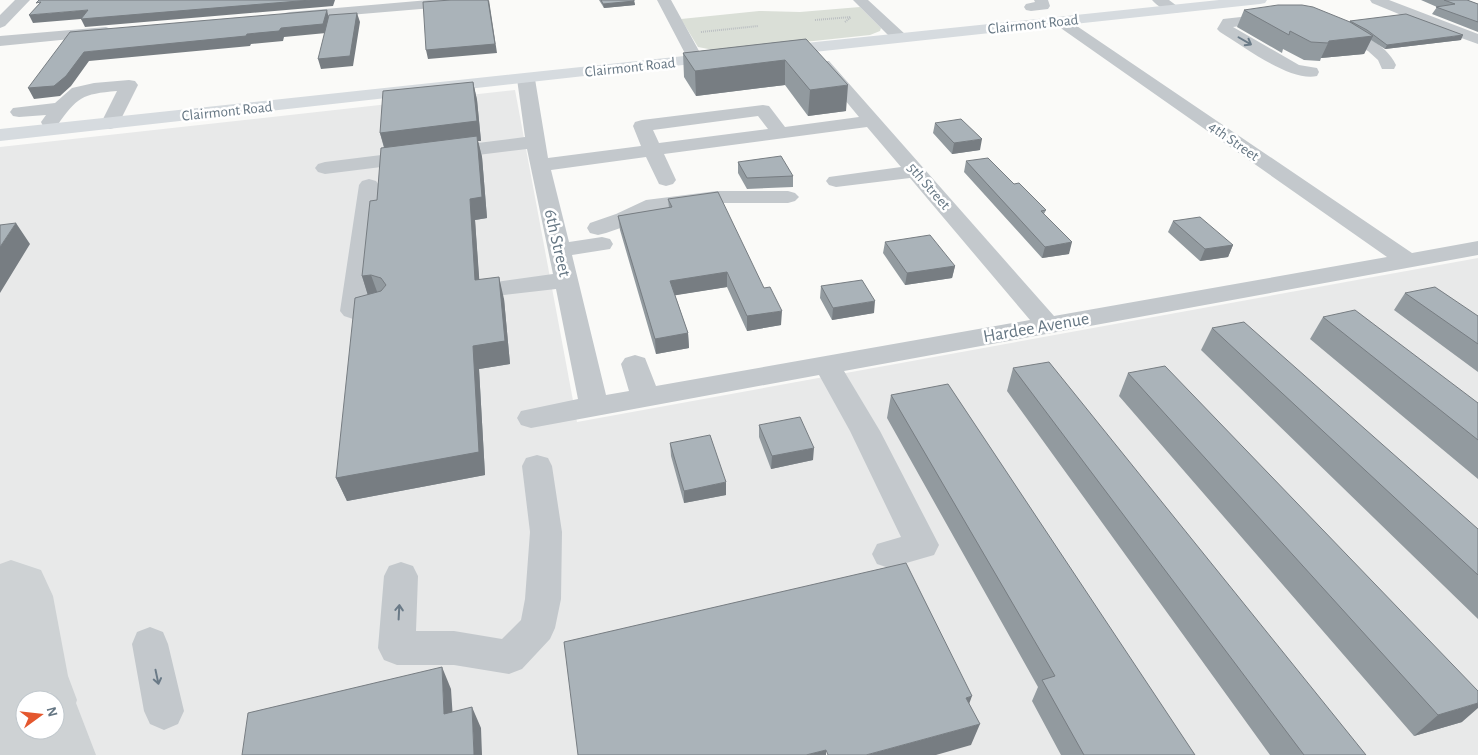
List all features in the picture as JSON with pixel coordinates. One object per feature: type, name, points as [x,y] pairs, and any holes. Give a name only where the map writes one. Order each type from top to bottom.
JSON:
[{"type":"main road","name":"Clairmont Road","points":[[762,53],[900,38],[1063,13],[1088,18],[1260,0]]},
{"type":"main road","name":"Clairmont Road","points":[[0,135],[734,56]]},
{"type":"street","points":[[0,23],[23,0]]},
{"type":"street","points":[[276,18],[346,6],[480,0]]},
{"type":"street","points":[[664,0],[696,60]]},
{"type":"street","points":[[860,0],[900,38]]},
{"type":"street","points":[[1159,0],[1174,9]]},
{"type":"street","points":[[1377,0],[1478,39]]},
{"type":"street","points":[[1229,3],[1258,19]]},
{"type":"street","name":"4th Street","points":[[1063,13],[1408,261]]},
{"type":"street","points":[[1296,16],[1228,22],[1225,29],[1294,69],[1311,72]]},
{"type":"street","points":[[1318,22],[1374,48],[1387,61],[1388,65]]},
{"type":"street","points":[[0,42],[118,31]]},
{"type":"street","name":"5th Street","points":[[809,48],[1048,325]]},
{"type":"street","name":"6th Street","points":[[526,79],[540,165],[594,406]]},
{"type":"street","points":[[46,130],[60,108],[78,92],[94,88],[129,85],[110,123]]},
{"type":"street","points":[[19,112],[60,108]]},
{"type":"street","points":[[666,180],[642,126],[763,110],[780,133]]},
{"type":"street","points":[[540,165],[872,121]]},
{"type":"street","points":[[325,168],[536,142]]},
{"type":"street","points":[[836,181],[915,171]]},
{"type":"street","points":[[369,186],[353,311],[379,307]]},
{"type":"street","points":[[559,250],[600,236],[624,219],[654,205],[717,198],[758,197],[795,191]]},
{"type":"street","name":"Hardee Avenue","points":[[531,418],[1048,325],[1287,275],[1408,261],[1478,248]]},
{"type":"street","points":[[505,288],[566,280]]},
{"type":"street","points":[[635,364],[645,396]]},
{"type":"street","points":[[826,364],[865,431],[922,545],[889,554]]},
{"type":"street","points":[[401,576],[397,648],[454,648],[508,657],[537,628],[543,599],[546,532],[537,466]]},
{"type":"street","points":[[150,644],[164,711]]},
{"type":"path","points":[[815,20],[858,16]]},
{"type":"path","points":[[845,22],[852,17]]},
{"type":"path","points":[[700,32],[758,26]]},
{"type":"shaded area","points":[[860,7],[881,28],[880,31],[870,35],[719,51],[698,47],[681,19],[759,11],[800,12]]},
{"type":"shaded area","points":[[515,90],[577,422],[1478,258],[1478,755],[0,755],[0,147]]},
{"type":"building","points":[[39,0],[311,0],[81,19],[88,10],[29,15],[41,2],[36,3]]},
{"type":"building","points":[[488,0],[495,44],[426,50],[423,2]]},
{"type":"building","points":[[601,0],[634,0],[634,1],[603,4]]},
{"type":"building","points":[[1444,0],[1467,0],[1478,4],[1478,22],[1436,7],[1455,4]]},
{"type":"building","points":[[1278,5],[1313,7],[1350,22],[1373,36],[1329,41],[1328,43],[1311,42],[1290,31],[1289,35],[1244,10]]},
{"type":"building","points":[[327,10],[323,24],[281,28],[279,31],[247,34],[246,36],[84,52],[66,76],[54,86],[28,88],[70,32]]},
{"type":"building","points":[[357,13],[350,56],[318,59],[329,15]]},
{"type":"building","points":[[1406,14],[1463,35],[1387,45],[1367,30],[1350,21]]},
{"type":"building","points":[[806,39],[848,85],[810,90],[785,60],[695,71],[683,53]]},
{"type":"building","points":[[473,82],[477,121],[380,133],[383,91]]},
{"type":"building","points":[[961,119],[982,139],[954,143],[935,123]]},
{"type":"building","points":[[477,136],[482,197],[470,199],[475,280],[499,277],[505,341],[473,346],[479,452],[336,478],[355,298],[381,291],[386,285],[381,278],[371,275],[362,276],[370,201],[377,200],[381,148]]},
{"type":"building","points":[[781,156],[793,176],[747,178],[738,162]]},
{"type":"building","points":[[988,158],[1014,184],[1019,183],[1046,210],[1041,211],[1072,242],[1045,247],[966,161]]},
{"type":"building","points":[[718,192],[764,288],[770,287],[782,311],[747,316],[727,272],[670,281],[688,333],[655,339],[618,216],[672,207],[668,199]]},
{"type":"building","points":[[1200,217],[1233,245],[1205,249],[1173,221]]},
{"type":"building","points":[[16,223],[0,247],[0,225]]},
{"type":"building","points":[[930,235],[955,266],[907,273],[885,242]]},
{"type":"building","points":[[862,280],[875,301],[833,308],[821,286]]},
{"type":"building","points":[[1435,287],[1478,316],[1478,344],[1405,293]]},
{"type":"building","points":[[1355,310],[1478,403],[1478,440],[1323,317]]},
{"type":"building","points":[[1244,322],[1478,529],[1478,575],[1212,328]]},
{"type":"building","points":[[1049,362],[1366,755],[1304,755],[1013,368]]},
{"type":"building","points":[[1165,366],[1478,691],[1478,703],[1438,715],[1128,373]]},
{"type":"building","points":[[948,384],[1195,755],[1084,755],[1042,680],[1055,676],[891,395]]},
{"type":"building","points":[[800,417],[814,448],[772,456],[759,425]]},
{"type":"building","points":[[710,435],[726,482],[684,491],[670,443]]},
{"type":"building","points":[[906,563],[972,696],[966,698],[980,724],[866,755],[828,755],[826,750],[806,755],[578,755],[564,642]]},
{"type":"building","points":[[442,667],[444,714],[472,707],[474,755],[242,755],[248,713]]},
{"type":"taxiway","points":[[11,596],[22,676],[27,690]]},
{"type":"taxiway","points":[[42,740],[47,755]]}]
